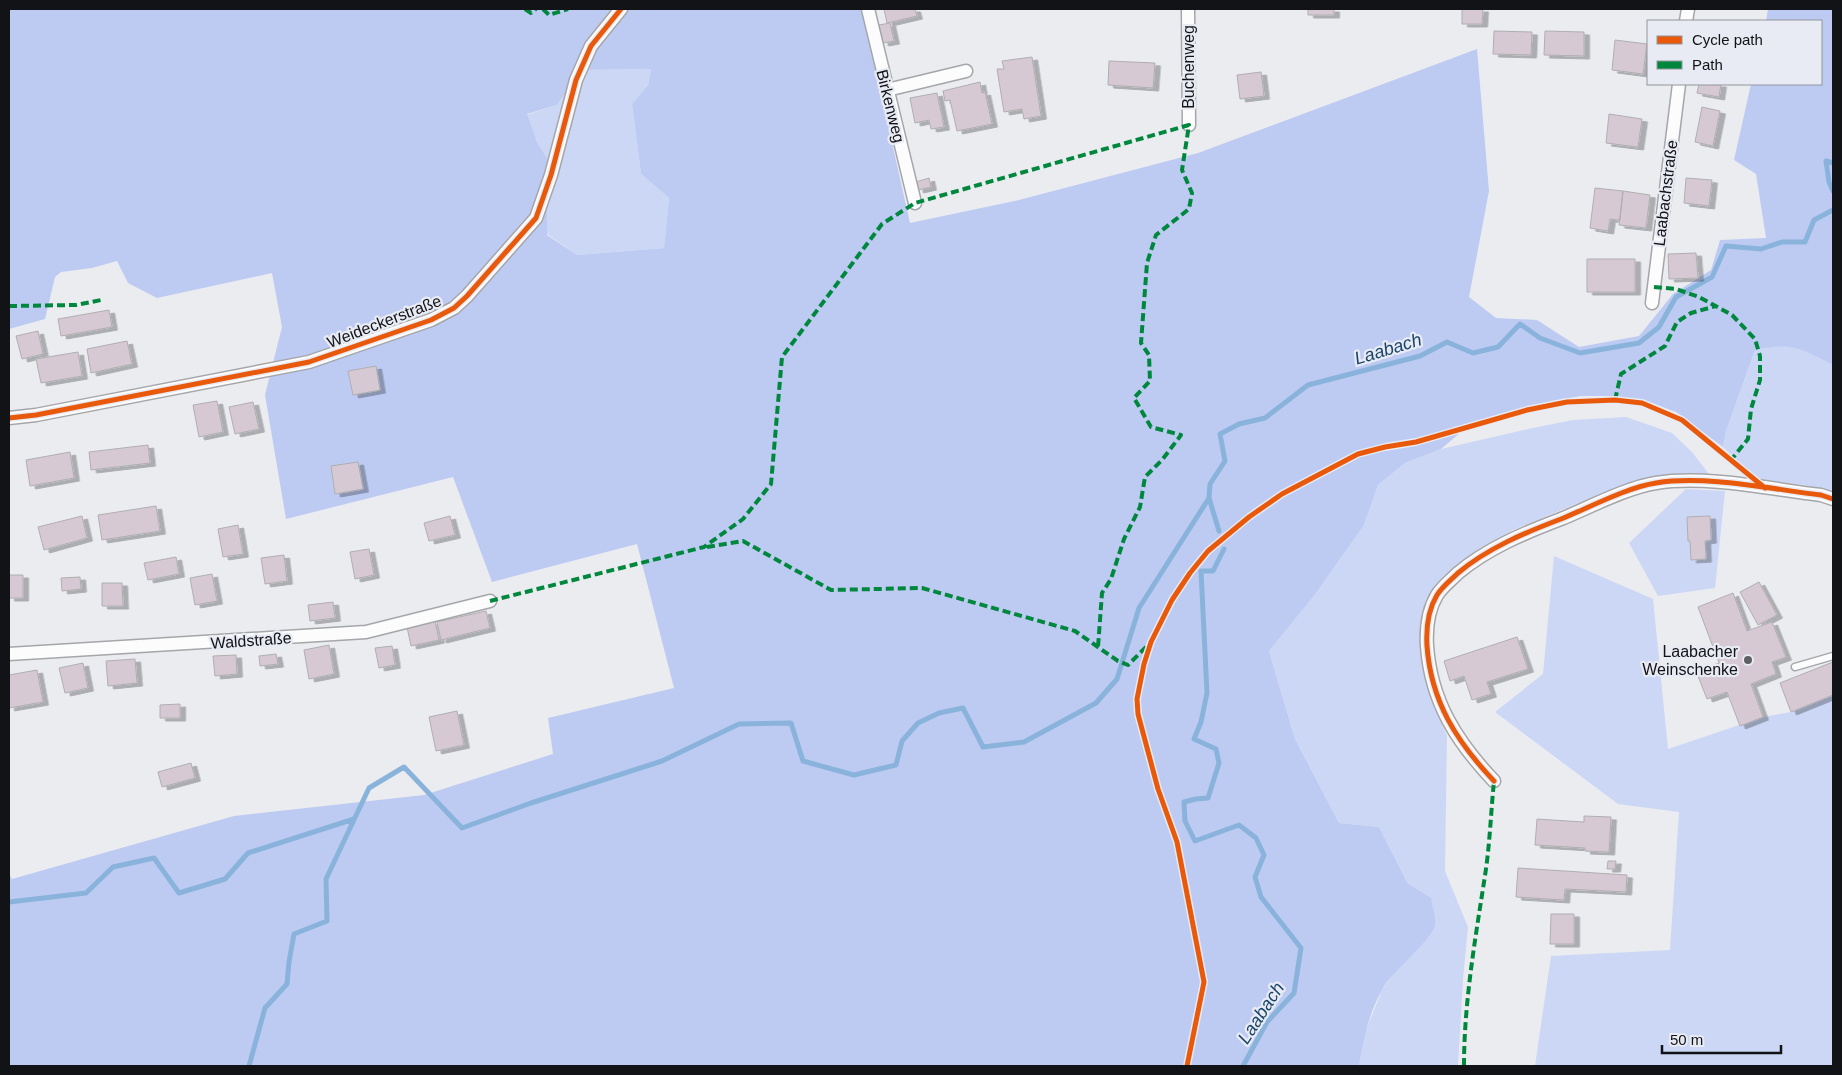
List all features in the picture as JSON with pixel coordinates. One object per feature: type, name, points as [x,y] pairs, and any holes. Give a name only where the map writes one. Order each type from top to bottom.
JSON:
[{"type":"street","name":"Weideckerstraße","points":[[9,418],[36,415],[309,362],[430,320],[454,308],[467,296],[536,218],[551,175],[576,80],[591,46],[621,9]]},
{"type":"street","name":"Birkenweg","points":[[868,9],[915,203]]},
{"type":"street","name":"Buchenweg","points":[[1188,9],[1189,125]]},
{"type":"street","points":[[887,90],[966,71]]},
{"type":"street","name":"Laabachstraße","points":[[1652,303],[1679,85]]},
{"type":"street","points":[[1494,782],[1458,738],[1448,721],[1441,707],[1428,660],[1426,636],[1429,616],[1437,595],[1449,581],[1474,560],[1514,537],[1655,483],[1680,481],[1711,482],[1821,495],[1833,499]]},
{"type":"street","name":"Waldstraße","points":[[9,654],[366,632],[490,601]]},
{"type":"lane","points":[[1795,667],[1833,656]]},
{"type":"shaded area","points":[[9,9],[862,9],[910,223],[1019,200],[1198,153],[1477,49],[1489,191],[1469,297],[1496,318],[1537,320],[1579,347],[1639,336],[1673,294],[1711,270],[1720,240],[1766,238],[1756,174],[1734,160],[1751,85],[1822,85],[1822,20],[1766,20],[1768,9],[1833,9],[1833,365],[1796,348],[1779,347],[1755,350],[1726,431],[1723,447],[1676,412],[1652,403],[1608,396],[1581,396],[1558,400],[1473,422],[1441,449],[1405,463],[1378,485],[1364,525],[1314,596],[1269,651],[1295,739],[1339,823],[1379,827],[1408,884],[1431,898],[1435,925],[1427,939],[1394,974],[1382,990],[1373,1008],[1367,1027],[1359,1066],[9,1066],[9,874],[12,879],[234,816],[424,795],[553,754],[548,718],[674,688],[637,544],[492,582],[453,477],[286,519],[265,395],[282,327],[272,273],[157,298],[128,283],[117,261],[92,268],[61,272],[55,277],[45,319],[9,329]],"holes":[[[651,69],[648,85],[632,104],[641,174],[669,198],[664,248],[577,255],[547,235],[547,158],[537,142],[527,114],[557,105],[581,70]]]},
{"type":"shaded area","points":[[651,69],[648,85],[632,104],[641,174],[669,198],[664,248],[577,255],[547,234],[547,158],[537,142],[526,115],[557,105],[581,70]]},
{"type":"shaded area","points":[[1778,345],[1801,348],[1833,365],[1833,493],[1804,485],[1762,480],[1743,467],[1723,447],[1726,431],[1755,350]]},
{"type":"shaded area","points":[[1626,417],[1672,433],[1692,452],[1712,478],[1634,483],[1583,501],[1513,530],[1480,548],[1459,564],[1443,577],[1426,599],[1420,626],[1421,654],[1432,700],[1447,736],[1445,871],[1468,927],[1458,1066],[1359,1066],[1364,1035],[1382,990],[1399,967],[1408,884],[1379,827],[1339,823],[1295,739],[1269,651],[1314,596],[1364,525],[1378,485],[1405,463],[1441,449],[1533,428],[1573,420]]},
{"type":"shaded area","points":[[1686,489],[1725,491],[1715,588],[1658,596],[1629,543]]},
{"type":"shaded area","points":[[1554,556],[1653,599],[1668,749],[1763,717],[1791,712],[1833,695],[1833,1066],[1535,1066],[1551,956],[1670,950],[1679,812],[1618,804],[1495,712],[1543,674]]},
{"type":"building","points":[[884,9],[915,9],[917,16],[887,23]]},
{"type":"building","points":[[1308,9],[1334,9],[1334,15],[1308,15]]},
{"type":"building","points":[[1462,9],[1483,9],[1482,24],[1462,24]]},
{"type":"building","points":[[890,23],[894,41],[883,43],[879,25]]},
{"type":"building","points":[[1494,31],[1532,32],[1531,55],[1493,54]]},
{"type":"building","points":[[1545,31],[1584,32],[1584,56],[1544,55]]},
{"type":"building","points":[[1615,40],[1647,44],[1643,74],[1612,70]]},
{"type":"building","points":[[1032,57],[1041,116],[1024,119],[1022,109],[1004,112],[997,69],[1004,69],[1002,61]]},
{"type":"building","points":[[1109,61],[1155,63],[1153,88],[1108,85]]},
{"type":"building","points":[[1261,72],[1264,96],[1240,99],[1237,75]]},
{"type":"building","points":[[980,82],[982,93],[985,92],[992,124],[957,131],[950,100],[945,101],[943,91]]},
{"type":"building","points":[[1699,85],[1721,85],[1719,97],[1697,93]]},
{"type":"building","points":[[937,93],[944,127],[931,129],[929,120],[915,123],[910,98]]},
{"type":"building","points":[[1702,107],[1720,111],[1713,146],[1695,142]]},
{"type":"building","points":[[1609,114],[1642,119],[1638,147],[1606,143]]},
{"type":"building","points":[[929,178],[931,187],[918,190],[916,182]]},
{"type":"building","points":[[1686,178],[1712,180],[1709,206],[1684,203]]},
{"type":"building","points":[[1595,188],[1623,191],[1620,220],[1610,219],[1608,231],[1590,228]]},
{"type":"building","points":[[1623,191],[1650,195],[1646,228],[1619,225]]},
{"type":"building","points":[[1696,253],[1698,278],[1669,279],[1668,254]]},
{"type":"building","points":[[1587,259],[1635,259],[1635,292],[1587,292]]},
{"type":"building","points":[[109,310],[112,327],[61,336],[58,319]]},
{"type":"building","points":[[38,331],[43,354],[22,359],[16,336]]},
{"type":"building","points":[[127,341],[132,364],[91,373],[87,349]]},
{"type":"building","points":[[78,352],[82,376],[41,383],[36,359]]},
{"type":"building","points":[[376,366],[380,390],[353,395],[348,371]]},
{"type":"building","points":[[217,401],[223,432],[199,437],[193,405]]},
{"type":"building","points":[[253,402],[259,429],[235,434],[229,407]]},
{"type":"building","points":[[148,445],[150,463],[91,470],[89,452]]},
{"type":"building","points":[[70,452],[74,478],[30,486],[26,460]]},
{"type":"building","points":[[358,462],[363,489],[335,494],[331,466]]},
{"type":"building","points":[[156,506],[160,531],[102,540],[98,515]]},
{"type":"building","points":[[82,516],[87,538],[44,550],[38,527]]},
{"type":"building","points":[[450,516],[455,535],[429,541],[424,523]]},
{"type":"building","points":[[1710,516],[1711,540],[1705,541],[1706,559],[1691,560],[1687,517]]},
{"type":"building","points":[[238,525],[243,554],[223,557],[218,529]]},
{"type":"building","points":[[369,549],[374,575],[355,579],[350,552]]},
{"type":"building","points":[[284,555],[287,581],[265,584],[261,558]]},
{"type":"building","points":[[176,557],[179,574],[148,580],[144,563]]},
{"type":"building","points":[[212,574],[217,601],[195,605],[190,578]]},
{"type":"building","points":[[9,575],[23,575],[23,598],[9,598]]},
{"type":"building","points":[[80,577],[81,589],[62,591],[61,578]]},
{"type":"building","points":[[1759,582],[1777,615],[1758,625],[1740,592]]},
{"type":"building","points":[[102,583],[122,583],[123,606],[102,606]]},
{"type":"building","name":"Laabacher Weinschenke","points":[[1733,593],[1747,631],[1772,622],[1786,657],[1772,662],[1776,674],[1751,684],[1763,717],[1740,726],[1727,692],[1707,699],[1696,671],[1719,663],[1698,607]]},
{"type":"building","points":[[333,602],[335,618],[310,621],[308,605]]},
{"type":"building","points":[[486,611],[490,628],[441,640],[437,622]]},
{"type":"building","points":[[435,621],[439,640],[411,646],[407,627]]},
{"type":"building","points":[[1517,637],[1528,669],[1487,682],[1491,694],[1472,700],[1464,676],[1450,681],[1444,661]]},
{"type":"building","points":[[329,645],[334,674],[309,679],[304,650]]},
{"type":"building","points":[[392,646],[395,665],[379,668],[375,648]]},
{"type":"building","points":[[276,654],[278,664],[260,666],[259,656]]},
{"type":"building","points":[[236,655],[237,674],[215,676],[213,656]]},
{"type":"building","points":[[135,659],[137,683],[108,686],[106,661]]},
{"type":"building","points":[[1833,662],[1833,695],[1791,712],[1780,683]]},
{"type":"building","points":[[83,663],[88,688],[65,693],[59,668]]},
{"type":"building","points":[[37,670],[43,702],[9,708],[9,675]]},
{"type":"building","points":[[180,704],[180,718],[160,718],[160,705]]},
{"type":"building","points":[[457,711],[464,745],[436,751],[429,717]]},
{"type":"building","points":[[191,763],[195,778],[162,787],[158,772]]},
{"type":"building","points":[[1584,816],[1611,817],[1609,852],[1585,851],[1585,848],[1535,845],[1537,819],[1584,822]]},
{"type":"building","points":[[1608,861],[1616,861],[1615,869],[1607,869]]},
{"type":"building","points":[[1518,868],[1627,875],[1626,892],[1565,889],[1564,900],[1516,897]]},
{"type":"building","points":[[1551,914],[1574,914],[1574,944],[1550,944]]},
{"type":"waterway","name":"Laabach","points":[[1833,163],[1826,161],[1829,182],[1833,191]]},
{"type":"waterway","name":"Laabach","points":[[1219,531],[1209,498],[1210,484],[1225,461],[1220,434],[1239,424],[1265,418],[1308,385],[1420,356],[1447,342],[1473,353],[1498,347],[1520,324],[1540,338],[1580,353],[1639,343],[1659,327],[1676,297],[1712,277],[1726,246],[1761,249],[1782,242],[1805,242],[1814,220],[1833,210]]},
{"type":"waterway","points":[[249,1066],[265,1008],[287,984],[294,934],[327,921],[326,879],[369,788],[404,767],[462,828],[531,803],[662,761],[739,724],[791,723],[803,761],[854,775],[896,765],[902,741],[918,723],[939,713],[963,708],[983,747],[1024,742],[1096,703],[1117,679],[1139,608],[1209,498]]},
{"type":"waterway","name":"Laabach","points":[[1224,549],[1213,571],[1201,571],[1207,693],[1201,722],[1194,739],[1216,749],[1219,763],[1208,798],[1184,802],[1185,821],[1195,841],[1239,825],[1256,838],[1264,855],[1255,877],[1261,897],[1301,948],[1294,993],[1267,1022],[1243,1066]]},
{"type":"waterway","points":[[9,902],[86,893],[113,867],[154,858],[179,893],[225,879],[248,853],[354,819]]},
{"type":"marked path","points":[[525,9],[531,13],[536,9]]},
{"type":"marked path","points":[[543,9],[549,15],[568,9]]},
{"type":"marked path","points":[[490,601],[704,547],[743,519],[771,484],[782,357],[882,224],[915,203],[1189,125],[1182,170],[1192,193],[1189,209],[1156,235],[1147,263],[1141,343],[1149,355],[1150,381],[1134,398],[1151,427],[1181,435],[1162,460],[1145,477],[1140,507],[1124,539],[1111,579],[1102,593],[1098,647]]},
{"type":"marked path","points":[[1654,287],[1676,289],[1699,297],[1732,315],[1755,339],[1760,356],[1760,380],[1751,409],[1748,439],[1731,460]]},
{"type":"marked path","points":[[9,306],[76,305],[101,300]]},
{"type":"marked path","points":[[1615,400],[1621,374],[1665,346],[1677,322],[1691,313],[1716,306]]},
{"type":"marked path","points":[[707,547],[743,541],[831,590],[922,588],[1075,631],[1118,661],[1128,665],[1147,646]]},
{"type":"marked path","points":[[1464,1066],[1468,992],[1487,858],[1494,781]]},
{"type":"cycle path","points":[[9,418],[36,415],[309,362],[431,320],[454,308],[467,296],[536,218],[551,175],[576,80],[591,46],[621,9]]},
{"type":"cycle path","points":[[1187,1066],[1204,982],[1177,842],[1158,789],[1138,714],[1137,699],[1144,664],[1151,642],[1172,600],[1208,551],[1249,517],[1282,494],[1358,454],[1416,442],[1527,410],[1567,402],[1615,400],[1642,403],[1682,420],[1765,488]]},
{"type":"cycle path","points":[[1494,781],[1468,751],[1448,720],[1440,703],[1430,666],[1427,646],[1428,620],[1439,592],[1458,573],[1482,556],[1520,536],[1621,493],[1645,485],[1675,481],[1717,482],[1760,486],[1821,495],[1833,499]]},
{"type":"place","name":"Laabacher Weinschenke","points":[[1748,660]]}]
